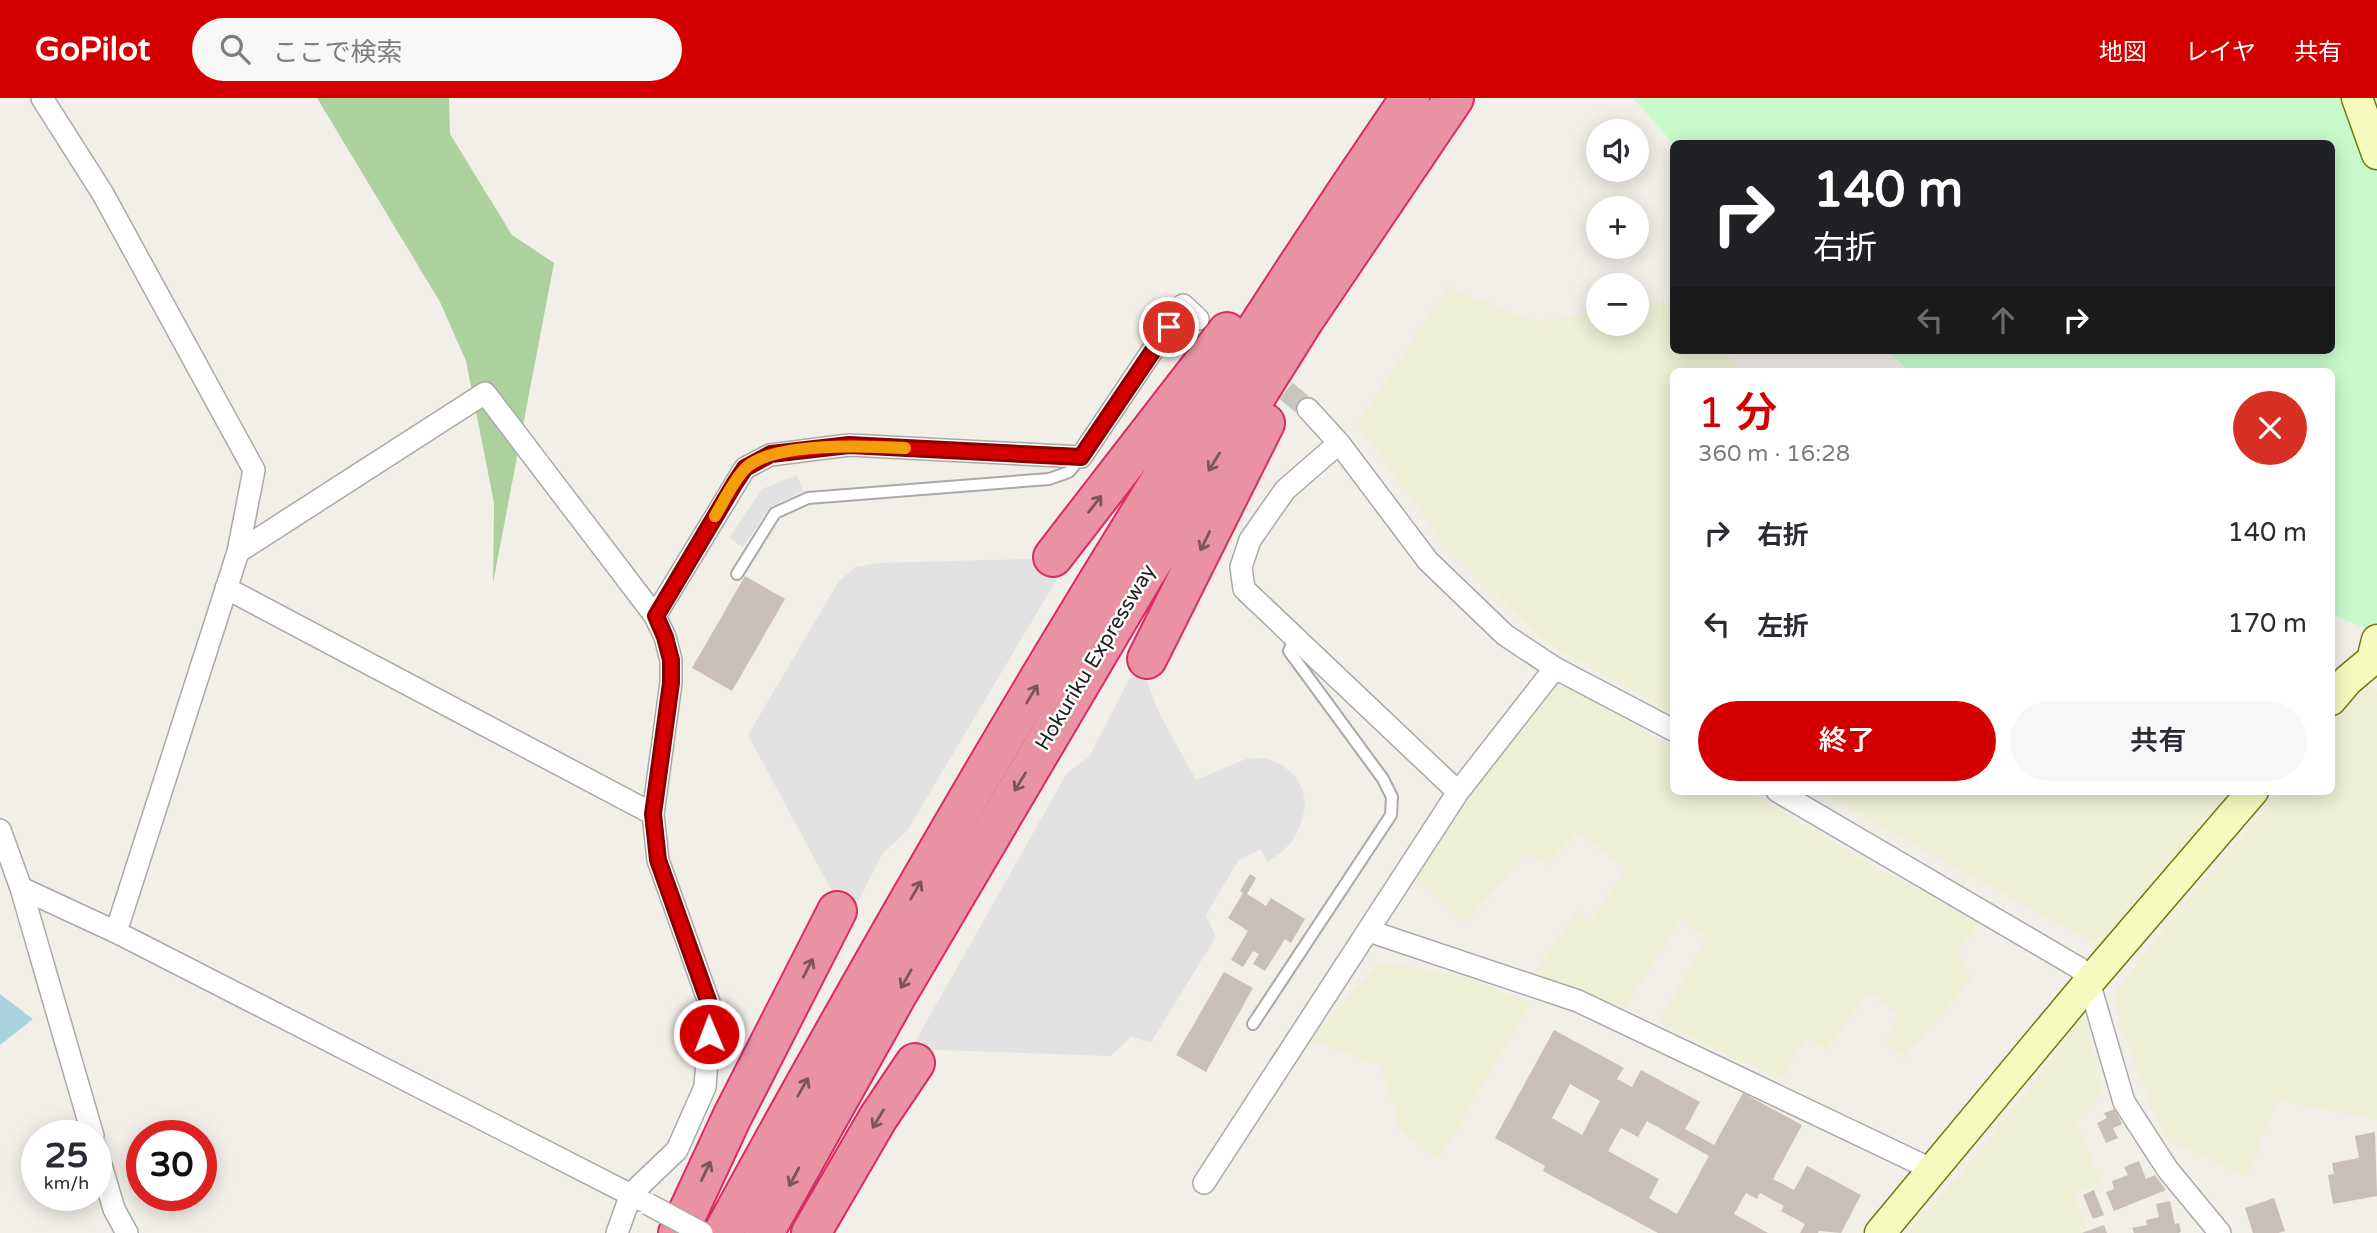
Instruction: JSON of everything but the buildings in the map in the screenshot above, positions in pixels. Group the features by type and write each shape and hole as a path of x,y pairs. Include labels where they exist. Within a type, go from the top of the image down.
{"highway":[{"path":"1053,557 1266,281 1395,98"},
{"name":"Hokuriku Expressway","path":"723,1233 941,846 1113,556 1276,298 1410,98"},
{"path":"1147,659 1255,440 1455,98"},
{"name":"Hokuriku Expressway","path":"764,1233 898,993 1143,577 1304,320 1455,98"},
{"path":"678,1233 732,1117 837,911"},
{"path":"811,1233 878,1118 915,1063"}],"street":[{"path":"41,98 103,194 254,470 238,552 116,932"},
{"path":"2357,98 2377,154"},
{"path":"656,616 745,468 771,454 849,445 1081,457 1183,305 1198,319"},
{"path":"238,552 485,393 656,616 671,660 671,683 653,814 658,860 711,1009 705,1087 677,1150 617,1233"},
{"path":"1308,409 1339,443 1428,561 1505,635 1555,668 1670,728"},
{"path":"1339,443 1285,491 1250,540 1241,567 1244,589 1458,792"},
{"path":"226,588 653,814"},
{"path":"2335,695 2375,656"},
{"path":"1204,1184 1458,792 1555,668"},
{"path":"1784,795 2079,968 2089,982 2124,1102 2168,1170 2220,1233"},
{"path":"1880,1233 2089,982 2250,795"},
{"path":"0,830 21,888 88,1120"},
{"path":"21,888 116,932 702,1233"},
{"path":"1369,931 1578,1002 1933,1170"},
{"path":"112,1202 127,1233"}],"lane":[{"path":"737,574 775,513 808,498 1049,480 1069,472 1081,457"},
{"path":"1252,1024 1391,815 1392,797 1383,779 1289,651 1294,638"}],"green space":[{"path":"317,98 449,98 450,134 512,235 554,263 493,583 494,503 466,361 440,302"},
{"path":"1633,98 2377,98 2377,633 2335,616 2335,368 1906,368 1891,354 2335,354 2335,140 1670,141"},
{"path":"1447,287 1535,322 1586,314 1586,336 1649,336 1649,304 1670,301 1670,354 1727,354 1737,368 1670,368 1670,711 1546,643 1444,544 1357,423"},
{"path":"1550,685 1570,687 1670,746 1670,795 1753,795 1898,880 1981,917 1959,952 1971,979 1904,1057 1885,1044 1897,1014 1869,993 1826,1049 1808,1036 1781,1079 1659,1023 1706,937 1681,919 1623,1011 1551,981 1530,978 1577,911 1590,921 1626,869 1578,832 1546,865 1526,854 1464,924 1415,875 1465,797"},
{"path":"2372,687 2377,690 2377,1120 2277,1100 2247,1176 2166,1140 2120,1025 2115,992 2198,886 2278,795 2335,795 2335,716 2342,706"},
{"path":"1823,795 2230,795 2099,946"},
{"path":"1380,962 1464,977 1531,1002 1439,1159 1400,1130 1381,1066 1309,1040"},
{"path":"2084,1015 2103,1092 2076,1121 2101,1183 2074,1194 2088,1233 1908,1233 1982,1149"}],"shaded area":[{"path":"797,475 803,491 770,507 743,547 729,538 762,489"},
{"path":"1029,559 1063,569 907,831 883,853 848,921 748,735 839,581 856,567 878,563"},
{"path":"1139,660 1159,713 1196,780 1246,759 1265,758 1282,765 1296,777 1303,791 1305,806 1301,824 1293,840 1267,862 1261,849 1238,861 1206,915 1216,937 1151,1042 1131,1037 1111,1056 911,1049 1067,773 1089,757"}],"water":[{"path":"0,994 33,1019 0,1045"}],"tunnel":[{"path":"1262,371 1308,409"}],"slow traffic":[{"path":"715,516 745,468 771,454 849,445 905,448"}],"route":[{"path":"709,1034 711,1009 658,860 653,814 671,683 671,660 656,616 735,483 745,468 771,454 849,445 1081,457 1169,327"}]}
